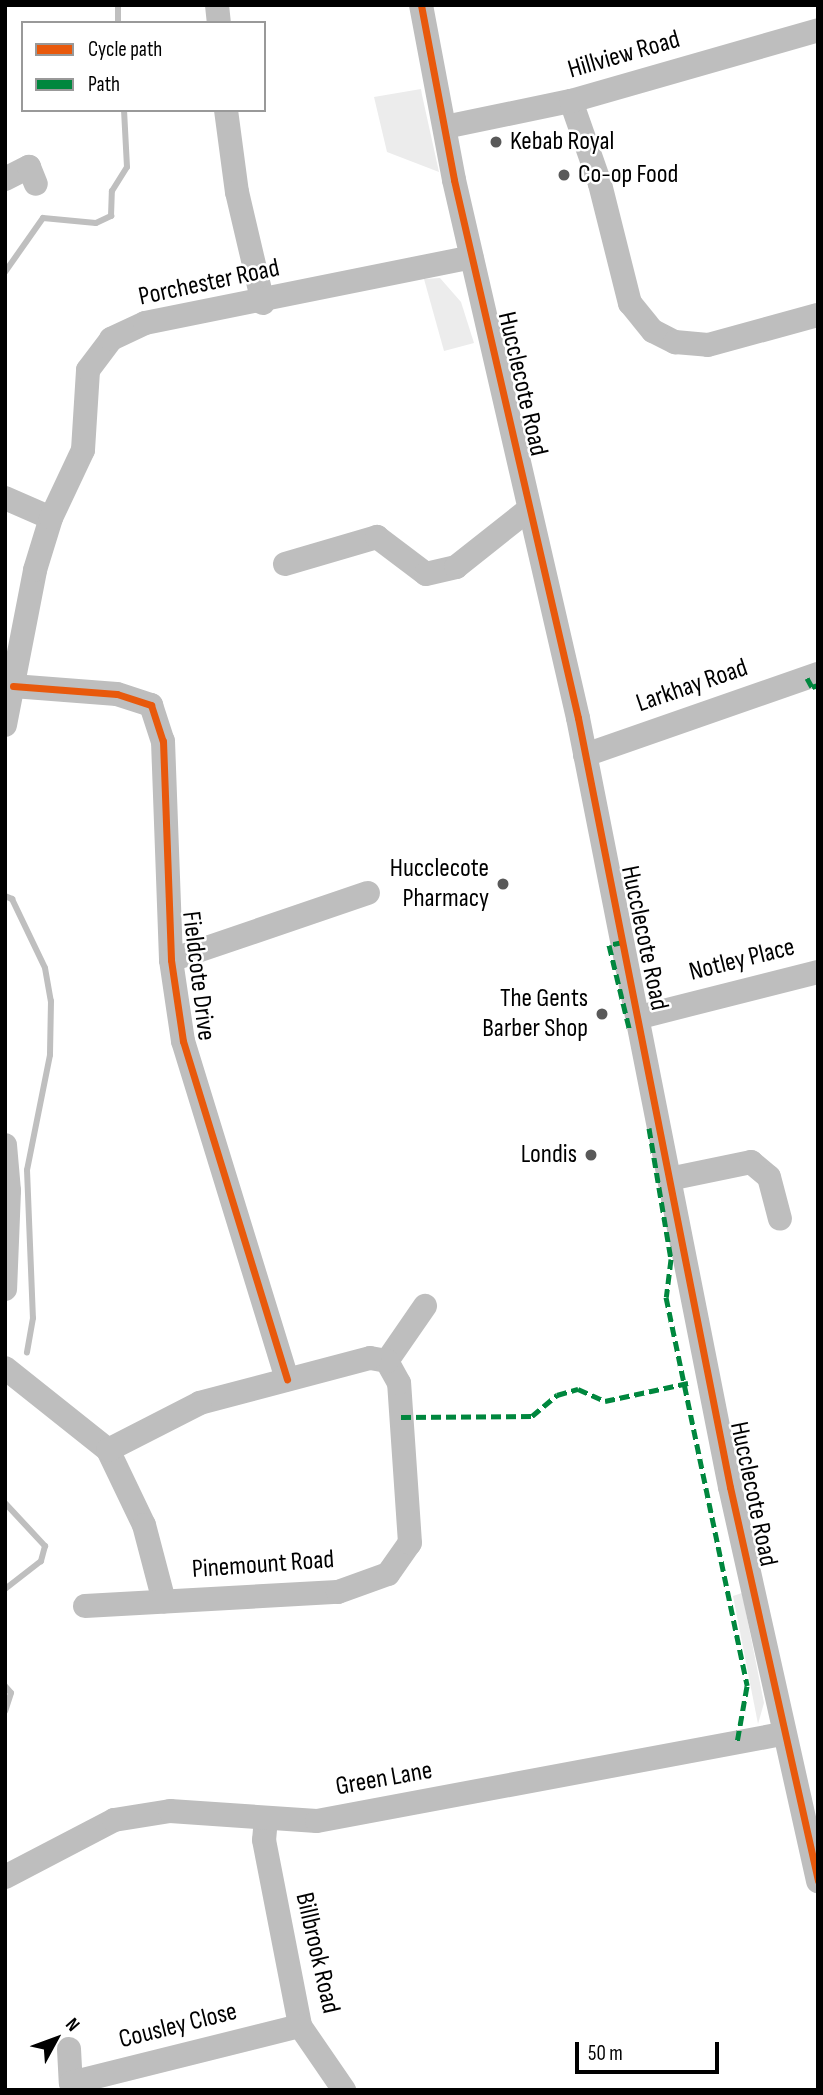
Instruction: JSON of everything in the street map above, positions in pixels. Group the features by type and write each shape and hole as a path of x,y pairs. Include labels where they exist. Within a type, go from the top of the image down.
{"street":[{"path":"218,5 228,21"},
{"name":"Hucclecote Road","path":"421,5 471,257 585,755 783,1734 818,1881"},
{"name":"Hillview Road","path":"444,127 571,101 818,30"},
{"path":"571,101 600,184 630,303 653,331 676,342 708,345 818,315"},
{"path":"226,112 237,192 263,303"},
{"path":"5,179 29,167 36,184"},
{"name":"Porchester Road","path":"5,725 36,570 51,519 83,450 88,370 111,339 145,323 263,303 471,257"},
{"path":"5,498 51,519"},
{"path":"285,564 377,537 426,574 456,567 528,510"},
{"name":"Larkhay Road","path":"585,755 818,674"},
{"name":"Fieldcote Drive","path":"13,686 117,694 151,705 163,741 171,960 183,1041 287,1379"},
{"path":"171,960 368,893"},
{"name":"Notley Place","path":"640,1017 818,972"},
{"path":"5,1145 5,1289"},
{"path":"670,1179 751,1162 769,1177 780,1219"},
{"path":"108,1450 200,1403 370,1358 387,1361 425,1306"},
{"name":"Pinemount Road","path":"85,1606 338,1592 388,1574 410,1542 399,1382 387,1361"},
{"path":"5,1368 108,1450 144,1525 164,1601"},
{"name":"Green Lane","path":"5,1877 114,1820 170,1811 317,1821 783,1734"},
{"name":"Billbrook Road","path":"267,1818 264,1840 268,1866 300,2026 344,2090"},
{"name":"Cousley Close","path":"69,2049 70,2086 300,2026"}],"shaded area":[{"path":"421,89 439,172 387,152 374,97"},
{"path":"440,278 461,302 474,343 444,351 424,279"},
{"path":"742,1593 764,1703 758,1724 733,1596"}],"waterway":[{"path":"118,5 118,21"},
{"path":"5,272 43,218 96,223 111,216 112,191 127,167 124,112"},
{"path":"5,896 12,899 45,968 51,1001 50,1055 27,1170 33,1318 27,1352"},
{"path":"5,1503 45,1546 41,1561 5,1589"},
{"path":"5,1686 11,1693 5,1711"}],"marked path":[{"path":"807,678 812,687 818,685"},
{"path":"623,942 609,945 630,1032"},
{"path":"649,1128 671,1259 666,1297 747,1686 737,1743"},
{"path":"401,1417 532,1416 557,1395 578,1389 605,1401 688,1383"}],"cycle path":[{"path":"421,5 454,180 578,718 730,1487 818,1881"},
{"path":"13,686 117,694 151,705 163,741 171,960 183,1041 287,1379"}],"place":[{"name":"Kebab Royal","path":"496,142"},
{"name":"Co-op Food","path":"564,175"},
{"name":"Hucclecote Pharmacy","path":"503,884"},
{"name":"The Gents Barber Shop","path":"602,1014"},
{"name":"Londis","path":"591,1155"}]}
